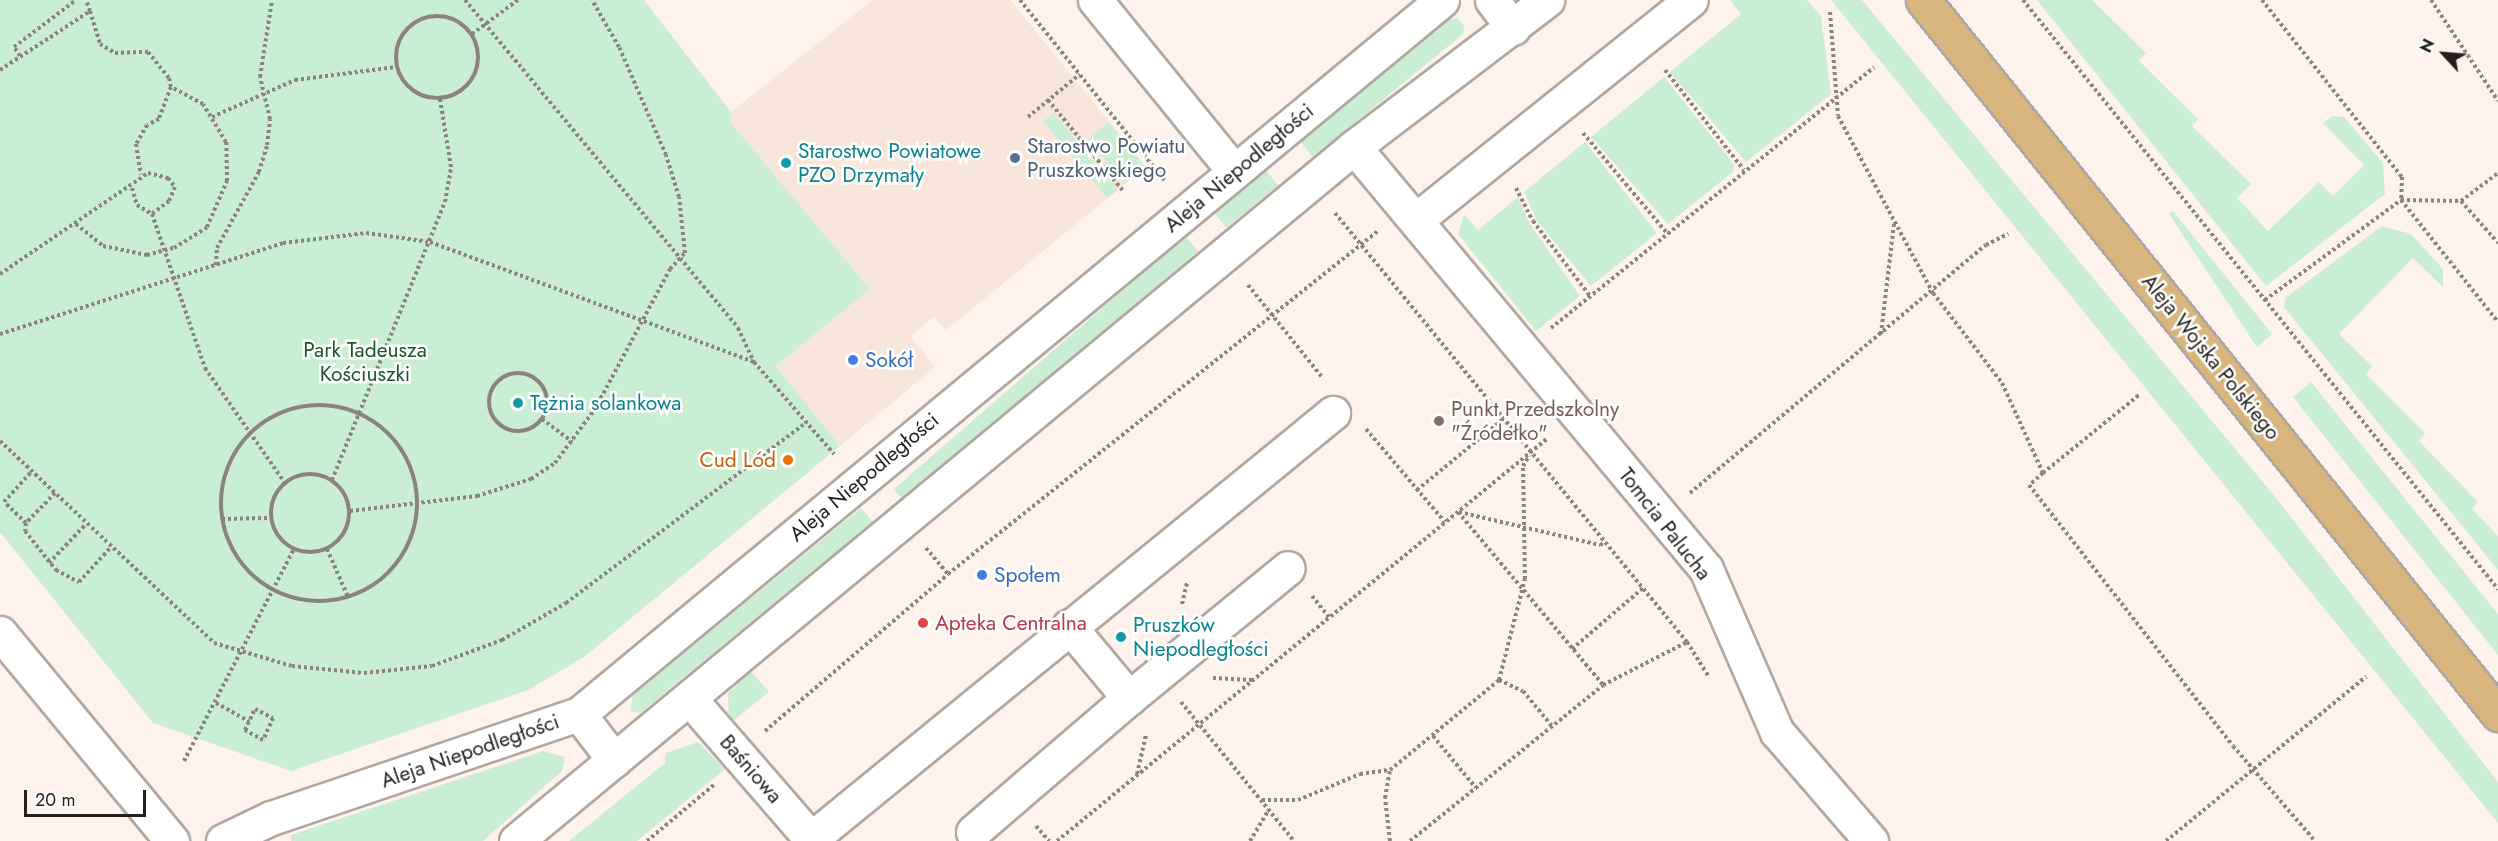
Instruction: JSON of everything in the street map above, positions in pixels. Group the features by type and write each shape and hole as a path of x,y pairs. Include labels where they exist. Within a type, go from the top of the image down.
{"main road":[{"name":"Aleja Wojska Polskiego","path":"1923,0 2498,714"}],"street":[{"path":"1095,0 1234,171"},
{"name":"Aleja Niepodległości","path":"223,841 271,818 579,714 1442,0"},
{"path":"1492,0 1513,28"},
{"path":"516,841 1354,147 1547,0"},
{"path":"1416,220 1691,0"},
{"name":"Tomcia Palucha","path":"1354,147 1525,349 1706,569 1777,732 1871,841"},
{"path":"812,840 1069,626 1333,413"},
{"path":"973,832 1129,698 1288,568"},
{"path":"1069,626 1129,698"},
{"path":"0,633 172,841"},
{"name":"Baśniowa","path":"688,698 744,759 812,840"},
{"path":"579,714 614,760"}],"path":[{"path":"20,56 14,47 76,0"},
{"path":"76,224 92,239 116,251 164,252 207,226 224,194 227,152 212,117 203,104 171,87 156,57 135,49 115,53 100,44 86,0"},
{"path":"216,264 217,248 266,152 270,118 260,77 272,0"},
{"path":"465,0 679,261 738,328 754,362 831,453 843,459"},
{"path":"472,34 518,0"},
{"path":"350,512 418,505 506,489 555,463 572,442 640,322 685,253 686,233 673,174 644,99 592,0"},
{"path":"1020,0 1163,178"},
{"path":"2023,0 2498,590"},
{"path":"2262,0 2402,177 2401,200 2498,322"},
{"path":"2431,0 2498,100"},
{"path":"0,70 90,11"},
{"path":"1830,12 1838,116 1932,293 2002,383 2043,473"},
{"path":"452,18 472,34 477,48 474,76 454,96 440,99 417,94 396,67 398,41 421,19 452,18"},
{"path":"1641,40 1744,170"},
{"path":"1525,349 1874,66"},
{"path":"212,117 263,91 295,80 396,67"},
{"path":"1028,117 1080,74"},
{"path":"0,274 132,188 141,175 136,144 147,125 159,119 171,87"},
{"path":"332,480 445,202 451,167 440,99"},
{"path":"1048,100 1124,192"},
{"path":"1559,104 1667,233"},
{"path":"1493,158 1521,195 1533,221 1590,296"},
{"path":"2265,300 2401,200 2461,201 2498,173"},
{"path":"141,175 164,175 174,183 169,201 152,214"},
{"path":"132,188 137,205 152,214 205,368 249,435 285,483"},
{"path":"2461,201 2498,243"},
{"path":"1328,205 1357,244 1687,642 1711,680"},
{"path":"1881,335 1894,220"},
{"path":"0,334 283,243 334,234 366,233 430,242 640,322 754,362"},
{"path":"1684,498 1932,293 1986,245 2008,234"},
{"path":"647,841 744,759 768,728 948,574 1357,244"},
{"path":"509,373 529,375 546,394 542,419 526,430 506,429 492,416 490,390 509,373"},
{"path":"2139,395 2029,485 2254,768 2315,841"},
{"path":"330,405 358,412 395,440 416,482 418,505 414,529 390,572 348,597 314,600 274,590 234,553 222,519 225,474 249,435 272,416 300,406 330,405"},
{"path":"542,419 572,442"},
{"path":"1418,490 1503,419"},
{"path":"1,442 111,547 115,554 209,640 242,655 292,666 364,673 432,666 502,640 566,603 807,422"},
{"path":"1057,841 1531,453"},
{"path":"1262,800 1298,801 1360,774 1390,770 1499,680 1522,587 1524,524 1522,466 1531,453"},
{"path":"26,523 2,500 32,471"},
{"path":"308,473 332,480 342,488 350,512 348,527 327,549 294,549 279,537 271,518 273,499 285,483 308,473"},
{"path":"55,494 26,523 25,531 49,563 79,582 111,547"},
{"path":"1458,512 1524,524 1600,546 1605,543"},
{"path":"1458,512 1603,685"},
{"path":"222,519 271,518"},
{"path":"49,563 87,524"},
{"path":"917,542 948,574"},
{"path":"184,761 242,655 294,549"},
{"path":"327,549 348,597"},
{"path":"1162,550 1188,579 1170,648 1172,663"},
{"path":"1572,649 1643,588"},
{"path":"1410,841 1603,685 1687,642"},
{"path":"2166,841 2366,677"},
{"path":"1499,680 1523,691 1552,726"},
{"path":"216,703 249,721"},
{"path":"255,709 273,718 263,740 245,730 249,721 255,709"},
{"path":"1198,724 1294,841"},
{"path":"1433,736 1476,788"},
{"path":"1390,770 1385,798 1390,841"},
{"path":"1250,841 1269,809"}],"shaded area":[{"path":"873,0 1010,0 1146,167 946,330 934,317 910,336 935,367 840,446 776,366 870,289 731,123 731,112"}],"green space":[{"name":"Park Tadeusza Kościuszki","path":"0,0 644,0 731,112 731,123 870,289 776,366 840,446 584,657 528,690 291,771 153,723 0,532"},
{"path":"1730,0 1807,0 1821,16 1831,94 1746,162 1670,72 1741,14"},
{"path":"1831,0 1862,0 2276,498 2498,782 2498,823"},
{"path":"2037,0 2092,0 2146,53 2139,61 2198,119 2192,126 2251,184 2237,198 2268,231 2319,182 2333,196 2364,165 2323,123 2332,116 2344,117 2383,163 2385,194 2266,286"},
{"path":"1457,18 1464,25 1463,34 1313,157 1300,141 1447,20"},
{"path":"1664,77 1734,164 1734,171 1668,224 1591,137"},
{"path":"1053,113 1117,190 1107,198 1043,121"},
{"path":"1109,122 1146,167 1125,184 1088,139"},
{"path":"1585,142 1657,233 1591,286 1537,221 1524,192"},
{"path":"1265,169 1278,185 1226,227 1213,211"},
{"path":"1518,197 1530,224 1580,296 1536,331 1458,234 1464,214 1478,230"},
{"path":"2173,211 2272,334 2257,347 2169,214"},
{"path":"2382,226 2411,234 2443,269 2443,287 2413,258 2339,334 2372,366 2366,374 2425,433 2419,441 2478,502 2472,509 2498,536 2498,570 2284,307 2285,298"},
{"path":"1185,236 1198,251 907,504 894,489"},
{"path":"2311,382 2498,614 2498,655 2293,397"},
{"path":"861,508 873,522 640,713 630,711 633,695"},
{"path":"751,671 769,692 729,724 728,694"},
{"path":"698,742 725,769 637,841 569,841 665,763 666,753"},
{"path":"543,751 565,757 562,771 483,841 291,841 291,835"}],"place":[{"name":"Starostwo Powiatu Pruszkowskiego","path":"1015,158"},
{"name":"Starostwo Powiatowe PZO Drzymały","path":"786,163"},
{"name":"Sokół","path":"853,360"},
{"name":"Tężnia solankowa","path":"518,403"},
{"name":"Punkt Przedszkolny \"Źródełko\"","path":"1439,421"},
{"name":"Cud Lód","path":"788,460"},
{"name":"Społem","path":"982,575"},
{"name":"Apteka Centralna","path":"923,623"},
{"name":"Pruszków Niepodległości","path":"1121,637"}]}
